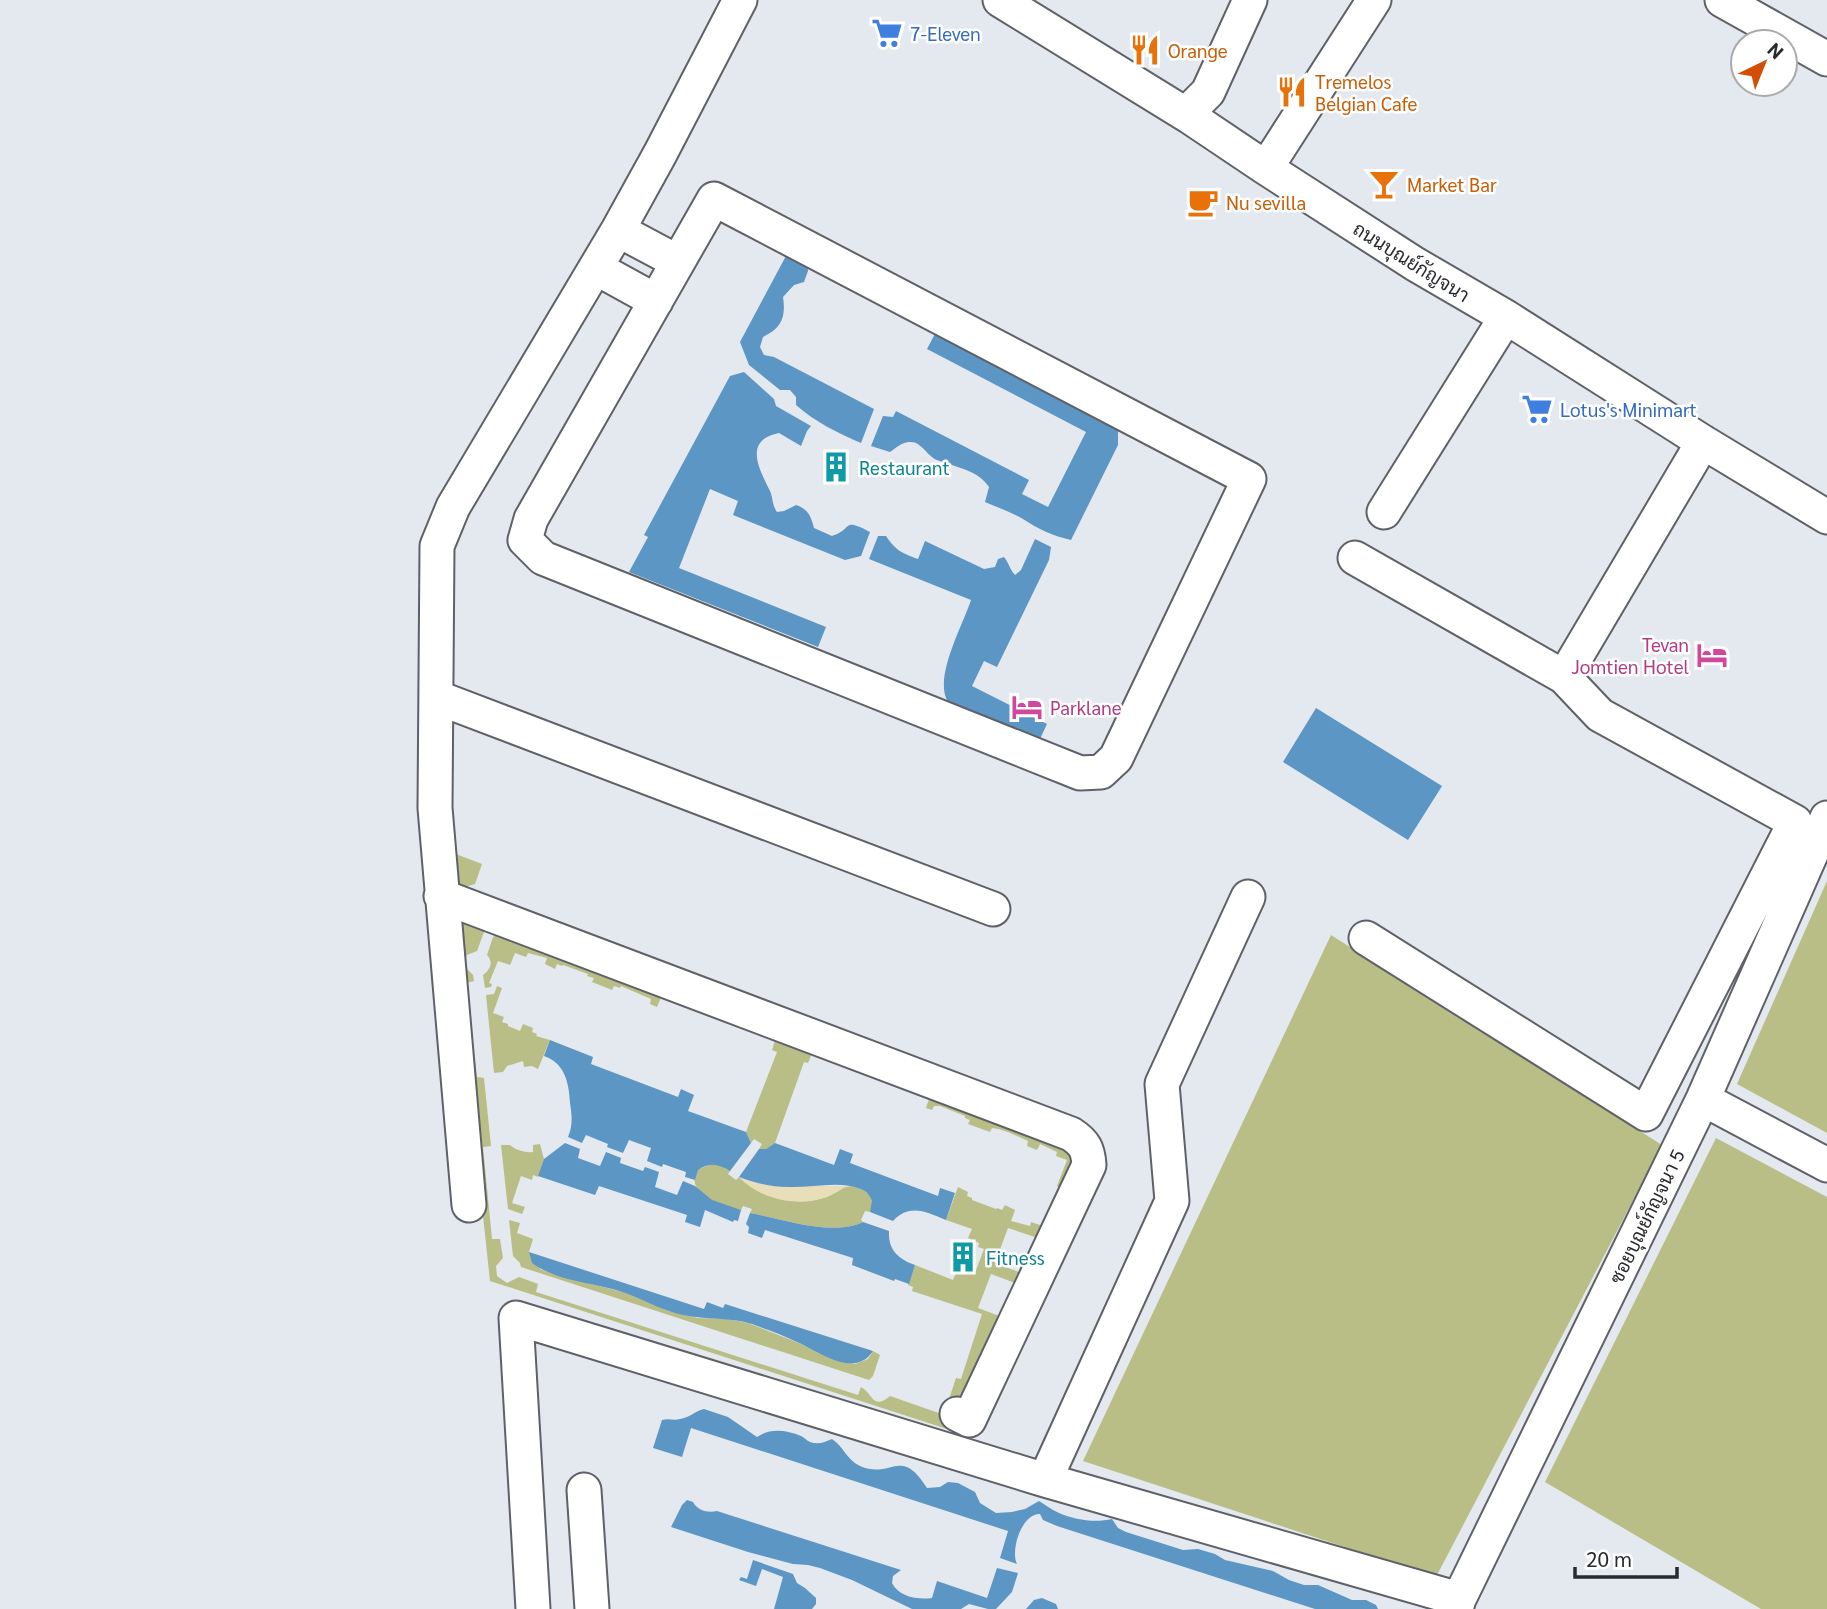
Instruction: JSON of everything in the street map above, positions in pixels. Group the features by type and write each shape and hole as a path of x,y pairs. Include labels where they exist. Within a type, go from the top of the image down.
{"street":[{"path":"469,1205 435,808 437,546 453,508 618,230 740,0"},
{"name":"ถนนบุณย์กัญจนา","path":"999,0 1186,114 1415,264 1506,317 1827,517"},
{"path":"1186,114 1208,92 1251,0"},
{"path":"1266,168 1374,0"},
{"path":"1722,0 1827,59"},
{"path":"714,199 1249,479 1116,758 1101,772 1080,773 544,558 525,540 531,519 678,261 714,199"},
{"path":"618,230 678,261"},
{"path":"596,268 656,300"},
{"path":"1384,512 1506,317"},
{"path":"1564,677 1703,442"},
{"path":"1355,558 1564,677 1600,715 1796,822 1646,1114 1366,938"},
{"path":"436,697 993,909"},
{"name":"ซอยบุณย์กัญจนา 5","path":"1457,1604 1703,1099 1827,818"},
{"path":"442,897 1072,1134 1082,1141 1088,1152 1089,1165 963,1417 957,1453"},
{"path":"1045,1480 1172,1201 1162,1084 1248,897"},
{"path":"1703,1099 1827,1165"},
{"path":"533,1609 516,1318 1457,1604"},
{"path":"584,1490 592,1609"}],"green space":[{"path":"445,850 482,864 475,884 465,887 455,883"},
{"path":"1827,881 1827,1133 1737,1084"},
{"path":"464,920 482,927 484,932 477,951 467,955 465,960 466,968 473,975 474,981 466,983 477,1077 484,1078 491,1146 483,1147 492,1239 500,1239 503,1258 496,1266 497,1276 507,1283 519,1277 538,1284 536,1292 858,1395 861,1387 876,1401 880,1402 890,1396 953,1418 955,1420 950,1430 490,1281 452,927"},
{"path":"498,934 662,995 657,1007 650,1004 651,999 621,986 614,986 612,990 592,982 594,978 587,976 588,974 557,964 555,969 545,964 547,958 528,953 526,957 515,953 510,965 498,961 489,983 492,984 491,987 485,988 483,975 491,963 487,955 493,937"},
{"path":"1331,935 1662,1145 1436,1577 1083,1461"},
{"path":"497,986 502,988 493,1013 504,1017 502,1022 508,1026 520,1031 523,1024 533,1028 532,1032 537,1034 536,1036 550,1040 538,1069 532,1066 524,1067 523,1061 507,1066 503,1072 494,1073 486,995 494,994"},
{"path":"776,1037 813,1051 808,1063 804,1062 775,1143 766,1149 759,1149 762,1144 754,1139 751,1143 746,1132 777,1052 772,1050"},
{"path":"930,1096 1069,1148 1074,1156 1061,1190 1057,1186 1067,1160 1056,1156 1057,1152 1040,1144 1037,1150 1027,1146 1028,1141 1001,1130 992,1128 990,1132 968,1124 970,1120 965,1116 940,1106 934,1106 932,1110 926,1108"},
{"path":"1716,1138 1827,1197 1827,1609 1761,1609 1545,1482"},
{"path":"540,1144 544,1159 538,1177 533,1175 532,1180 521,1176 512,1203 525,1207 522,1214 508,1209 501,1145 533,1152 533,1145"},
{"path":"711,1164 720,1165 730,1171 728,1174 736,1180 739,1177 768,1196 792,1201 815,1200 850,1186 862,1189 869,1195 872,1207 870,1212 865,1211 861,1220 863,1222 837,1228 807,1225 750,1213 752,1209 743,1206 741,1210 722,1205 699,1191 695,1182 697,1170"},
{"path":"958,1187 968,1192 967,1196 972,1200 996,1209 1002,1210 1005,1205 1015,1210 1011,1221 1030,1226 1031,1222 1043,1226 1052,1200 1059,1195 1038,1238 1008,1228 995,1263 1019,1272 1015,1283 991,1274 978,1308 1002,1317 959,1408 947,1405 956,1378 961,1379 982,1314 912,1291 913,1287 908,1285 915,1265 953,1280 957,1270 968,1274 975,1273 984,1249 978,1247 979,1243 968,1238 972,1229 946,1220"},
{"path":"509,1220 520,1223 517,1233 533,1239 529,1252 540,1269 630,1294 668,1311 698,1318 748,1323 820,1354 855,1364 868,1359 873,1351 880,1355 873,1376 869,1380 521,1267 513,1256"}],"sand":[{"path":"739,1177 771,1186 847,1186 827,1197 804,1202 792,1201 768,1196"}],"water":[{"path":"787,254 807,262 808,271 804,282 794,285 783,297 781,321 775,330 763,337 760,347 764,355 774,357 874,409 861,443 811,417 796,405 796,397 790,390 780,390 749,365 740,342"},
{"path":"938,328 1118,427 1118,445 1071,540 1046,532 985,502 989,487 984,481 972,473 933,458 914,442 904,443 890,452 871,446 883,416 893,417 896,411 1029,480 1022,494 1048,507 1086,432 927,349"},
{"path":"744,372 774,399 776,406 811,426 801,446 779,433 761,442 757,449 759,465 777,512 796,505 808,513 814,528 832,536 851,525 870,532 861,556 845,560 733,515 738,501 710,489 679,568 826,627 818,647 629,572 648,537 644,535 730,376"},
{"path":"878,536 886,536 900,551 918,559 925,541 984,569 995,567 998,559 1004,557 1015,575 1021,570 1035,539 1051,547 1049,560 997,667 984,661 972,686 1047,724 1040,739 948,702 944,692 944,679 951,651 971,600 869,559"},
{"path":"1316,708 1442,786 1408,840 1283,762"},
{"path":"550,1040 593,1057 591,1064 678,1097 681,1089 694,1095 688,1111 746,1132 751,1143 730,1171 718,1165 706,1166 698,1170 695,1180 685,1177 686,1172 647,1161 651,1148 629,1140 623,1153 586,1135 582,1143 568,1137 572,1120 568,1088 557,1063 544,1056"},
{"path":"565,1143 580,1149 578,1158 600,1166 606,1152 621,1158 620,1163 643,1171 645,1167 659,1172 655,1187 677,1195 683,1181 695,1186 712,1200 741,1210 738,1221 733,1222 705,1210 700,1227 685,1222 687,1215 599,1186 595,1195 538,1176 544,1159"},
{"path":"775,1143 834,1165 840,1149 853,1154 850,1163 938,1196 940,1188 955,1193 946,1220 925,1212 912,1211 899,1215 893,1221 870,1212 872,1201 867,1192 853,1186 782,1187 739,1177 759,1149 766,1149"},
{"path":"750,1213 822,1227 837,1228 863,1222 889,1231 890,1243 895,1253 915,1265 909,1284 852,1265 853,1258 765,1230 762,1238 748,1233 749,1227 746,1224"},
{"path":"529,1252 704,1309 707,1302 723,1308 725,1304 873,1351 857,1363 836,1361 752,1324 692,1317 616,1290 554,1275 532,1263"},
{"path":"704,1409 728,1417 757,1437 767,1432 784,1431 813,1443 832,1439 860,1466 871,1469 895,1466 910,1468 927,1488 940,1487 948,1482 958,1483 975,1492 980,1503 996,1513 1025,1509 1039,1501 1056,1512 1072,1517 1092,1521 1112,1519 1118,1528 1126,1532 1183,1550 1198,1549 1225,1560 1273,1571 1289,1580 1304,1585 1318,1585 1352,1600 1366,1600 1378,1609 1315,1609 1057,1526 1043,1520 1040,1514 1028,1519 1019,1533 1015,1550 1017,1564 1000,1558 1008,1531 691,1428 682,1457 653,1448 662,1420 676,1420"},
{"path":"687,1500 704,1511 717,1511 901,1570 893,1576 892,1583 899,1592 915,1598 932,1598 937,1581 987,1598 997,1568 1018,1573 1012,1592 996,1609 969,1604 961,1609 912,1609 820,1568 748,1552 671,1527"},
{"path":"753,1560 793,1574 797,1583 816,1598 816,1604 812,1609 774,1609 783,1577 762,1569 756,1586 739,1580 741,1577 747,1579"},
{"path":"1042,1598 1056,1604 1058,1609 1026,1609 1034,1600"}],"place":[{"name":"7-Eleven","path":"887,33"},
{"name":"Orange","path":"1145,50"},
{"name":"Tremelos Belgian Cafe","path":"1292,92"},
{"name":"Market Bar","path":"1384,184"},
{"name":"Nu sevilla","path":"1203,202"},
{"name":"Lotus's Minimart","path":"1537,409"},
{"name":"Restaurant","path":"836,467"},
{"name":"Tevan Jomtien Hotel","path":"1712,655"},
{"name":"Parklane","path":"1027,707"},
{"name":"Fitness","path":"963,1257"}]}
